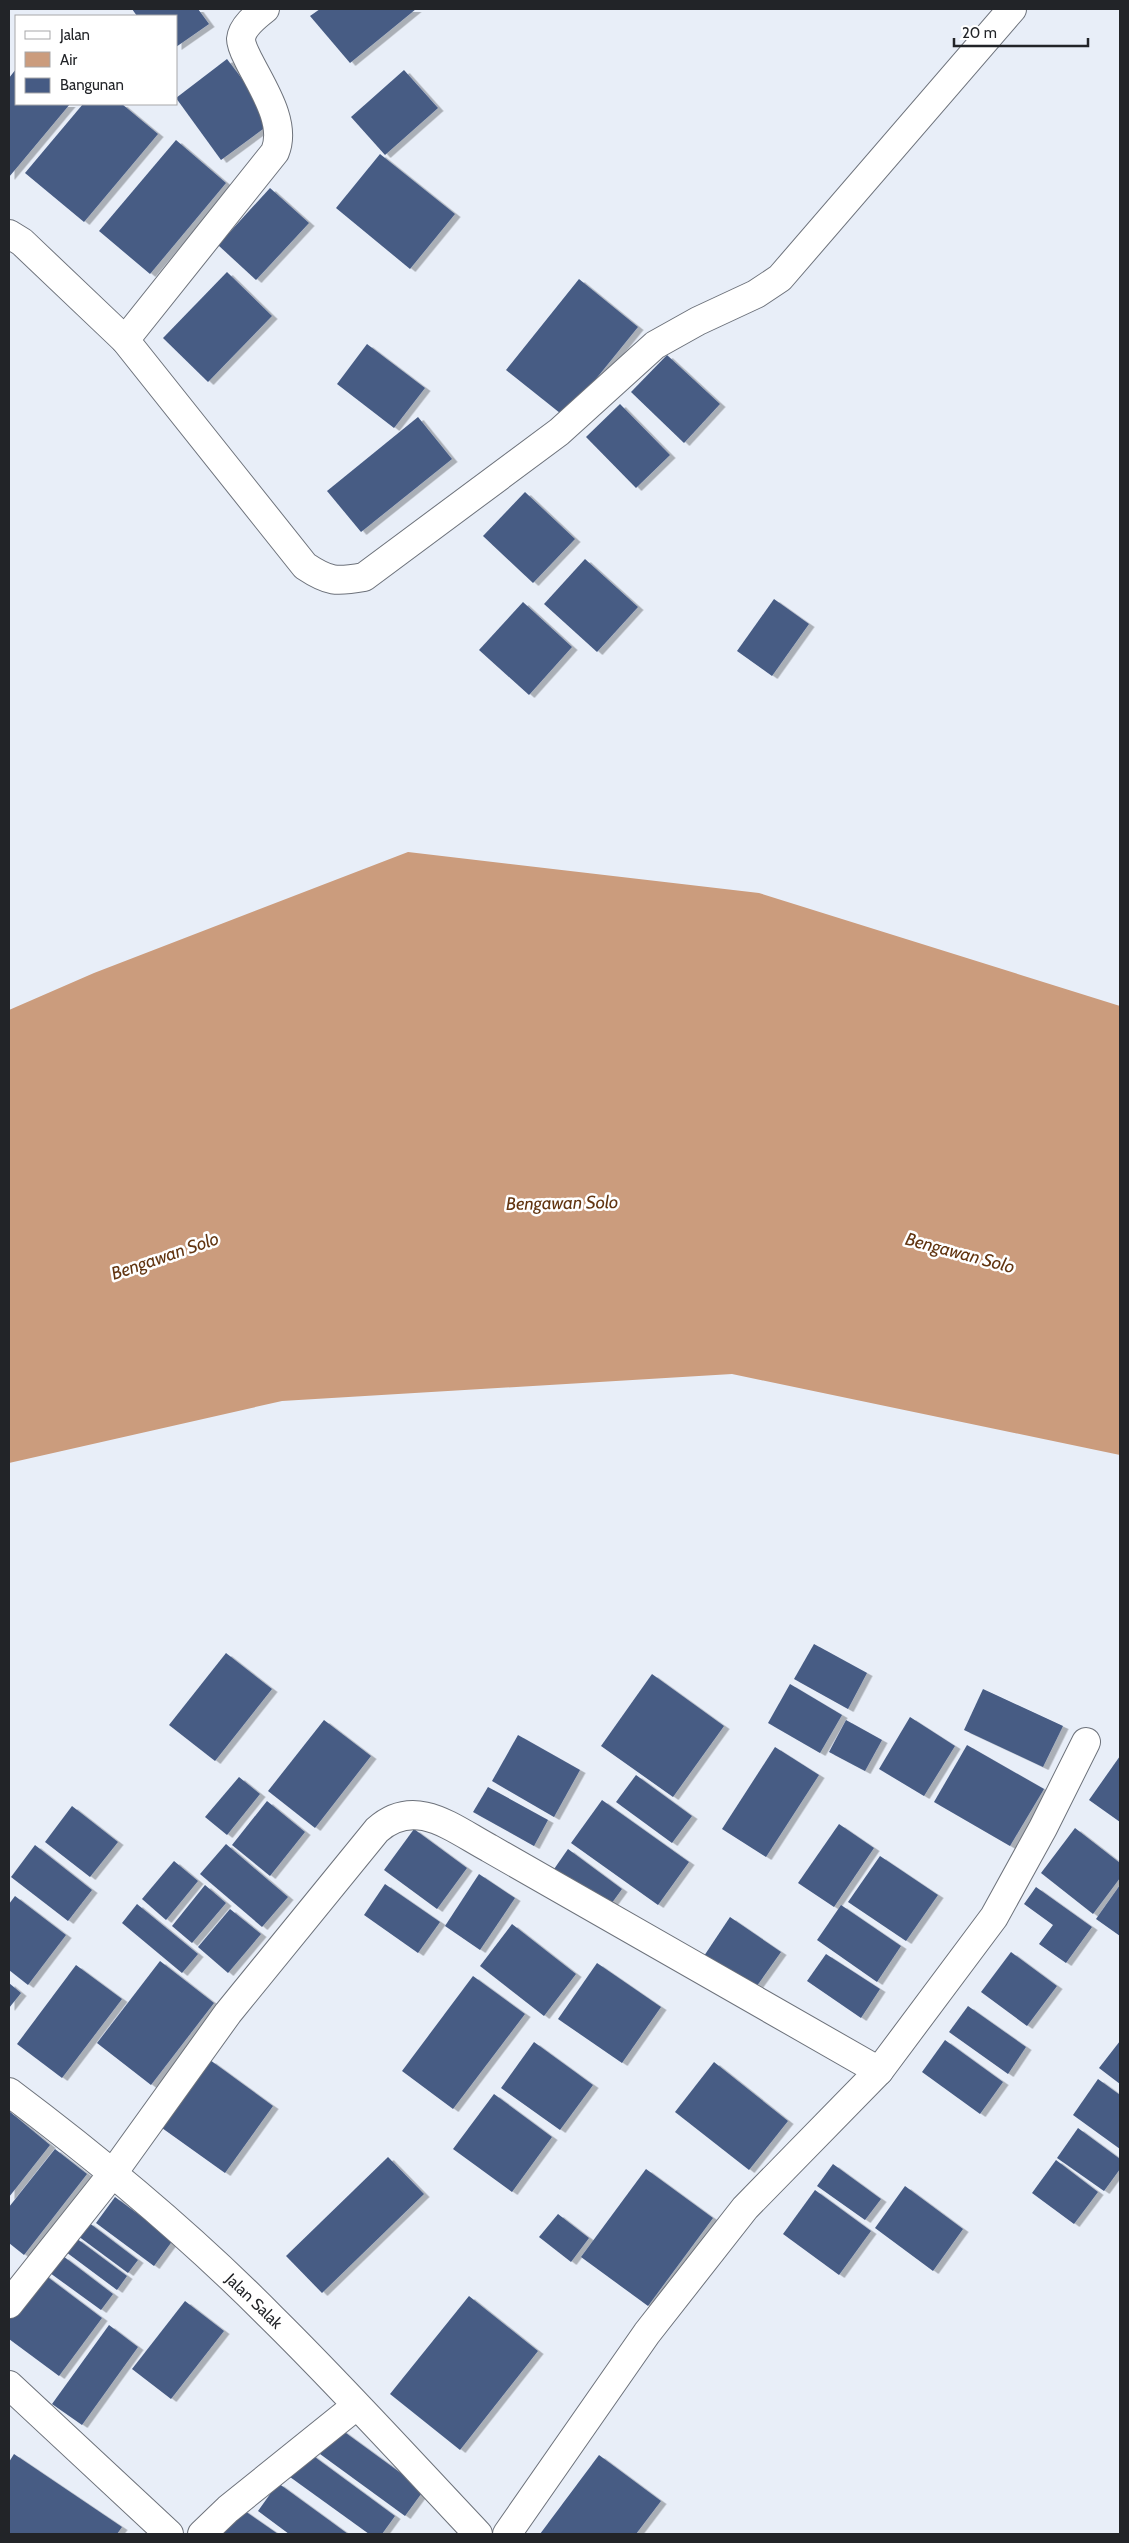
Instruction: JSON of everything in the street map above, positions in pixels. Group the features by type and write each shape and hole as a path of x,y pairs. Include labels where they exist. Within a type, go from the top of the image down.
{"street":[{"path":"125,340 275,152 279,144 273,110 245,53 241,39 246,27 265,9"},
{"path":"9,234 22,242 125,340 305,566 324,579 343,580 364,577 559,432 655,345 698,321 756,294 780,278 1012,9"},
{"path":"507,2534 647,2333 745,2208 879,2071 994,1917 1043,1828 1086,1742"},
{"path":"9,2304 113,2173 228,2013 377,1830 390,1819 407,1814 426,1815 489,1848 879,2071"},
{"name":"Jalan Salak","path":"9,2092 113,2173 252,2298 478,2534"},
{"path":"9,2385 169,2534"},
{"path":"202,2534 228,2509 356,2406"}],"water":[{"name":"Bengawan Solo","path":"408,852 759,893 1120,1006 1120,1455 732,1374 282,1401 9,1463 9,1010 94,973"}],"building":[{"path":"132,9 198,9 209,24 178,46 178,15 136,15"},
{"path":"320,9 416,9 350,63 310,16"},
{"path":"227,59 274,121 221,160 178,101 178,96"},
{"path":"15,70 15,105 69,105 9,177 9,78"},
{"path":"404,70 438,108 385,155 351,117"},
{"path":"82,105 123,105 158,134 84,222 25,173"},
{"path":"176,140 226,183 150,274 99,231"},
{"path":"380,154 455,214 410,269 336,208"},
{"path":"270,188 309,223 256,280 218,245"},
{"path":"227,272 272,316 208,382 163,338"},
{"path":"579,279 638,327 565,417 506,370"},
{"path":"367,344 425,388 394,428 337,384"},
{"path":"667,355 720,404 684,443 631,392"},
{"path":"620,404 670,455 636,488 586,437"},
{"path":"418,417 452,459 361,532 327,491"},
{"path":"525,492 575,539 533,583 483,536"},
{"path":"585,559 638,607 597,652 544,604"},
{"path":"774,599 809,624 772,676 737,651"},
{"path":"523,602 572,647 529,695 479,650"},
{"path":"814,1644 867,1673 848,1709 794,1679"},
{"path":"226,1653 272,1689 215,1761 169,1725"},
{"path":"652,1674 724,1726 673,1797 601,1746"},
{"path":"790,1684 842,1715 820,1753 768,1723"},
{"path":"983,1689 1063,1726 1043,1767 964,1730"},
{"path":"910,1717 955,1746 924,1796 879,1769"},
{"path":"324,1720 371,1756 315,1828 268,1791"},
{"path":"846,1720 882,1740 865,1771 829,1752"},
{"path":"518,1735 580,1770 554,1817 492,1781"},
{"path":"967,1745 1044,1789 1010,1846 934,1802"},
{"path":"775,1747 819,1775 766,1857 722,1829"},
{"path":"1120,1756 1120,1822 1089,1800"},
{"path":"636,1775 692,1816 672,1843 616,1802"},
{"path":"239,1777 260,1794 227,1835 205,1817"},
{"path":"488,1787 548,1820 534,1846 473,1812"},
{"path":"602,1800 689,1862 658,1905 571,1843"},
{"path":"267,1801 305,1832 270,1876 232,1845"},
{"path":"72,1806 118,1842 90,1877 45,1842"},
{"path":"839,1824 874,1848 834,1907 798,1883"},
{"path":"1075,1828 1120,1863 1120,1878 1093,1914 1041,1873"},
{"path":"414,1829 467,1868 437,1909 384,1870"},
{"path":"226,1844 288,1897 262,1927 200,1874"},
{"path":"35,1845 92,1890 68,1921 11,1877"},
{"path":"568,1849 622,1889 606,1911 552,1872"},
{"path":"880,1856 938,1895 906,1941 848,1902"},
{"path":"174,1861 198,1881 166,1920 142,1899"},
{"path":"479,1874 515,1898 480,1950 445,1926"},
{"path":"385,1884 440,1922 418,1953 364,1915"},
{"path":"205,1885 226,1903 192,1943 172,1926"},
{"path":"1120,1885 1120,1936 1096,1919"},
{"path":"1036,1887 1092,1927 1066,1963 1039,1944 1053,1925 1024,1904"},
{"path":"15,1896 66,1935 28,1985 9,1970 9,1904"},
{"path":"137,1904 198,1954 182,1973 122,1923"},
{"path":"841,1905 901,1946 877,1982 817,1940"},
{"path":"230,1909 261,1934 228,1973 198,1947"},
{"path":"730,1917 781,1952 754,1990 704,1956"},
{"path":"512,1924 576,1974 544,2016 480,1966"},
{"path":"1011,1952 1057,1986 1027,2026 981,1992"},
{"path":"826,1954 880,1989 861,2018 807,1981"},
{"path":"160,1961 214,2003 151,2085 97,2043"},
{"path":"597,1963 661,2007 622,2063 558,2019"},
{"path":"76,1965 122,1999 62,2078 17,2044"},
{"path":"473,1976 525,2014 453,2109 402,2071"},
{"path":"9,1983 21,1993 9,2008"},
{"path":"968,2006 1026,2047 1008,2074 949,2032"},
{"path":"945,2040 1003,2082 980,2114 922,2072"},
{"path":"1120,2041 1120,2084 1099,2068"},
{"path":"534,2042 593,2085 560,2130 501,2088"},
{"path":"210,2060 273,2106 225,2173 162,2128"},
{"path":"714,2062 788,2121 749,2170 675,2112"},
{"path":"1098,2079 1120,2095 1120,2149 1073,2115"},
{"path":"494,2094 552,2137 512,2192 453,2149"},
{"path":"9,2111 50,2145 9,2197"},
{"path":"1078,2128 1120,2159 1120,2169 1104,2191 1057,2158"},
{"path":"55,2149 87,2174 24,2255 9,2243 9,2207"},
{"path":"388,2157 424,2194 322,2293 286,2256"},
{"path":"1056,2160 1098,2192 1074,2224 1032,2193"},
{"path":"833,2164 881,2199 865,2220 817,2186"},
{"path":"646,2169 713,2218 648,2306 581,2257"},
{"path":"905,2186 963,2229 933,2271 875,2228"},
{"path":"815,2190 871,2231 839,2275 783,2234"},
{"path":"115,2197 173,2240 154,2266 96,2223"},
{"path":"558,2214 589,2238 571,2262 539,2237"},
{"path":"88,2222 138,2260 128,2273 78,2236"},
{"path":"76,2238 127,2276 117,2290 66,2252"},
{"path":"63,2256 113,2294 101,2310 50,2273"},
{"path":"41,2272 102,2318 59,2376 9,2339 9,2316"},
{"path":"469,2296 538,2351 460,2450 390,2394"},
{"path":"185,2301 224,2331 171,2399 132,2369"},
{"path":"109,2325 138,2347 82,2425 52,2404"},
{"path":"339,2428 424,2490 405,2516 320,2454"},
{"path":"308,2452 395,2516 382,2534 369,2534 290,2477"},
{"path":"14,2454 122,2527 117,2534 9,2534 9,2462"},
{"path":"599,2455 661,2501 636,2534 540,2534"},
{"path":"278,2483 348,2534 289,2534 258,2511"},
{"path":"242,2509 278,2534 223,2534"}]}
